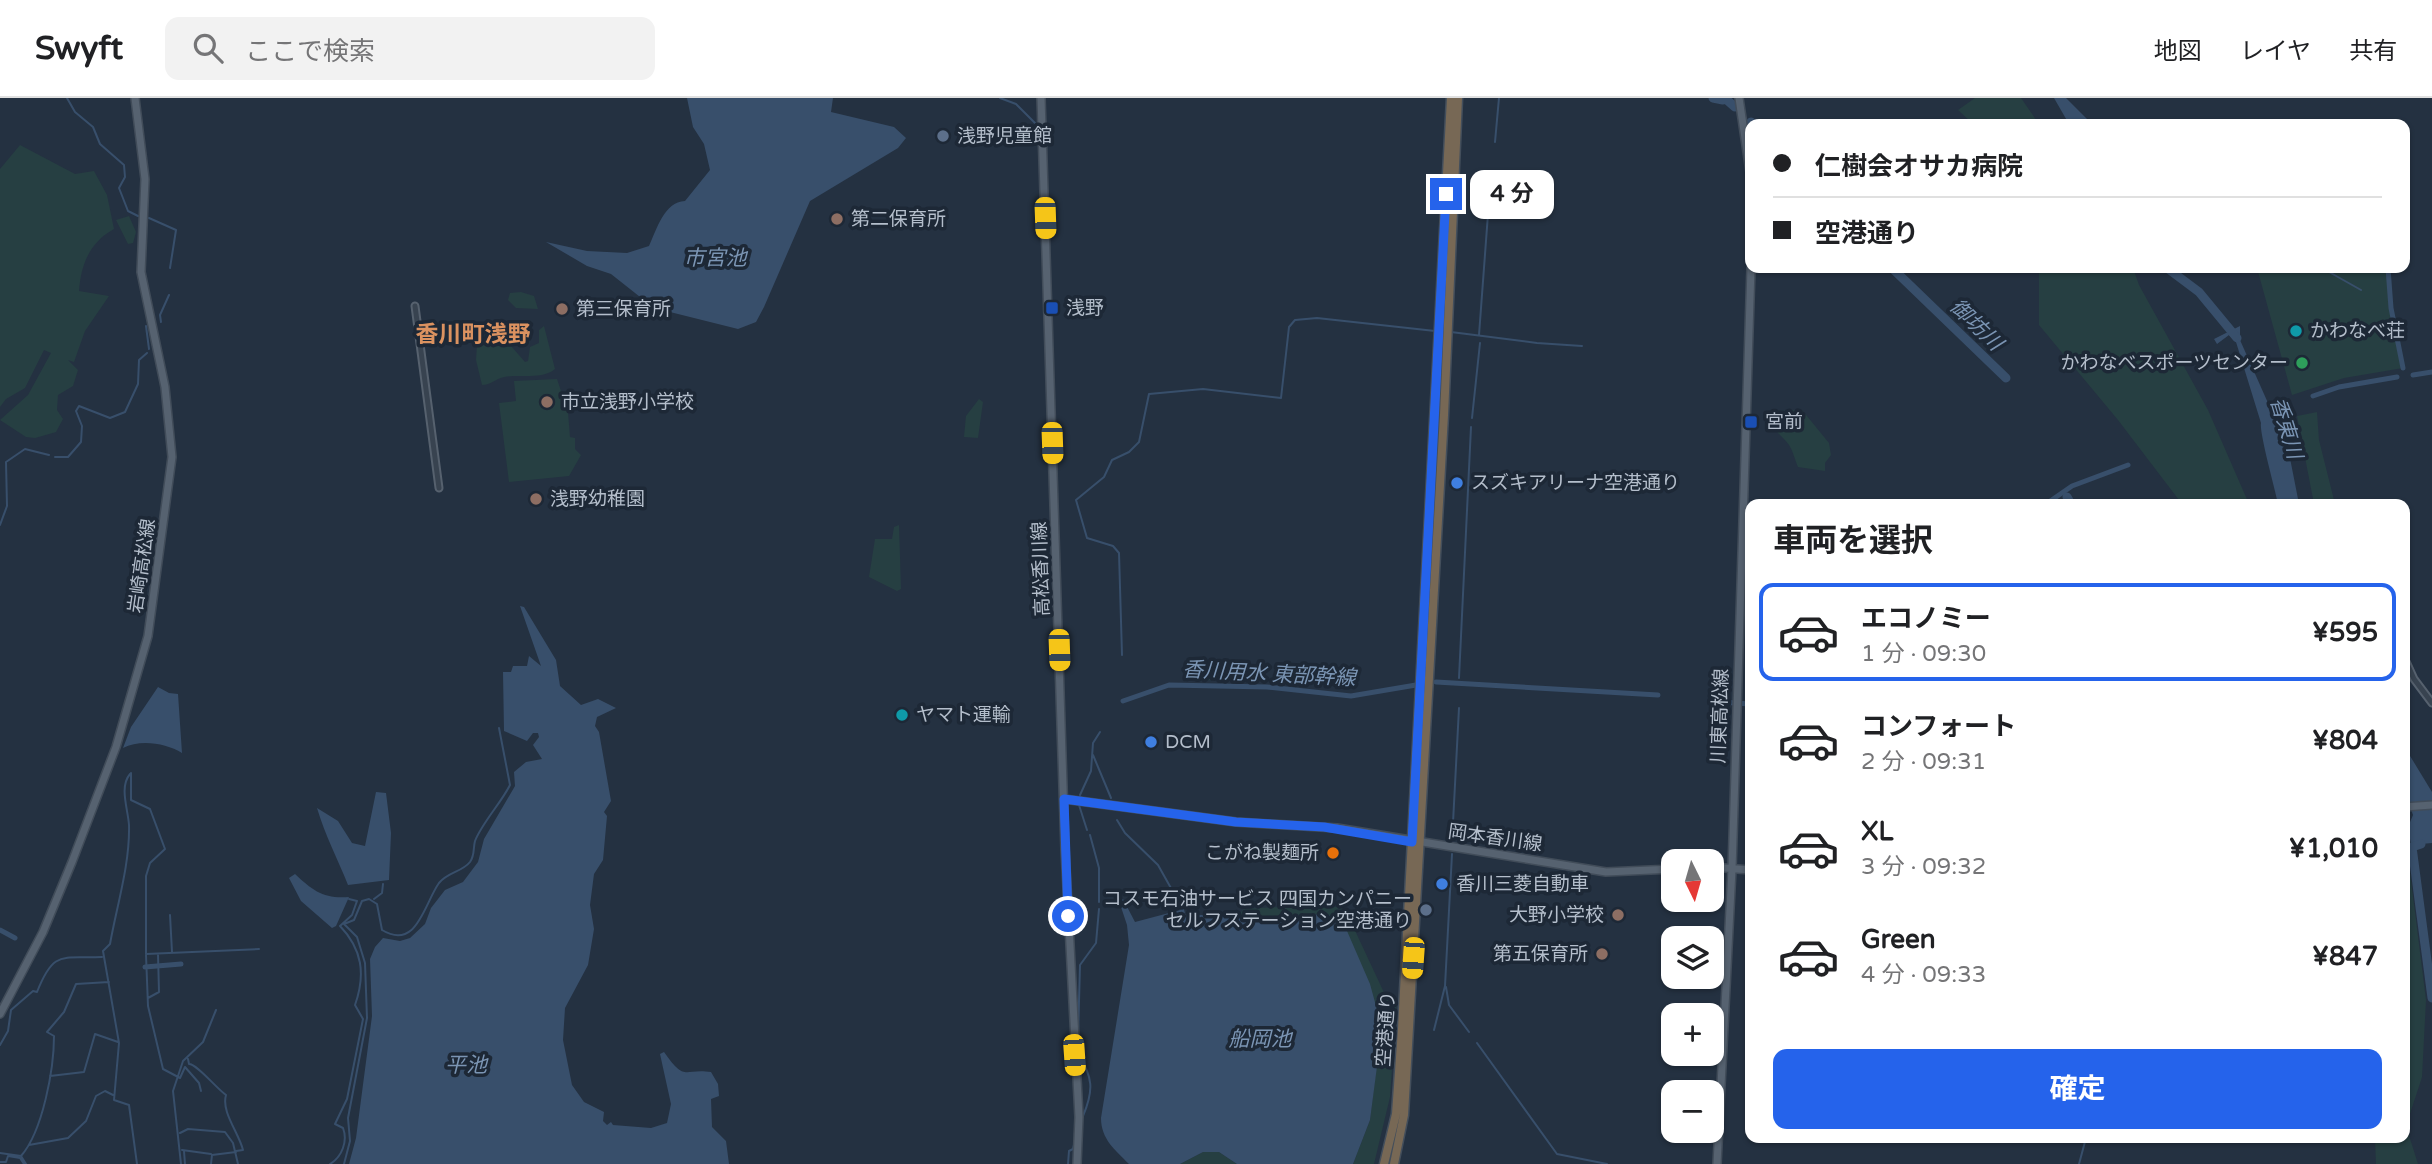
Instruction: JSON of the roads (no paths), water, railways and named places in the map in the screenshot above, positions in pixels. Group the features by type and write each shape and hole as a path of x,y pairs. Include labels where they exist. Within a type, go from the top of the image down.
{"highway":[{"name":"空港通り","path":"1394,1164 1404,1115 1451,98"},
{"name":"空港通り","path":"1384,1164 1396,1114 1416,843 1458,98"}],"main road":[{"name":"岩崎高松線","path":"0,1014 43,932 72,862 116,747 148,635 172,457 165,387 141,272 145,179 135,98"},
{"name":"高松香川線","path":"1041,98 1064,799 1079,1116 1077,1164"},
{"path":"1738,98 1745,141"},
{"name":"川東高松線","path":"1717,1164 1732,869 1751,273"},
{"name":"岡本香川線","path":"1064,799 1236,822 1324,827 1606,872 1661,870"},
{"path":"2410,807 2432,805"},
{"path":"1724,868 1745,870"}],"street":[{"path":"415,306 439,488"},
{"path":"2410,670 2432,703"}],"water":[{"name":"市宮池","path":"687,98 833,98 831,112 894,127 906,138 898,148 810,201 756,322 738,329 654,308 611,274 587,266 546,242 587,251 627,253 649,246 666,211 685,201 710,170 704,144 693,127"},
{"path":"2054,98 2066,98 2087,119 2066,119"},
{"path":"2240,326 2240,340 2288,448 2298,499 2277,499 2261,423 2236,342 2229,335 2217,344 2214,339"},
{"name":"平池","path":"520,606 524,607 556,660 560,686 581,705 598,699 616,708 597,717 595,726 599,732 611,801 604,812 607,816 603,860 594,874 590,905 594,929 588,965 565,1008 563,1040 572,1085 584,1102 604,1112 603,1121 607,1125 611,1122 613,1125 651,1128 667,1123 671,1104 660,1054 664,1052 681,1071 711,1072 718,1084 719,1096 711,1099 712,1127 726,1141 729,1164 349,1164 356,1138 372,1016 370,959 375,947 383,938 400,941 410,938 425,924 431,908 445,890 463,882 478,862 484,839 515,786 514,772 526,762 542,759 533,745 539,737 538,733 533,733 527,741 504,731 503,672 511,672 513,666 527,666 529,656 541,666"},
{"path":"158,687 178,694 182,753 153,743 123,748 131,727"},
{"path":"2410,756 2432,792 2432,843 2411,845 2410,822 2413,815 2410,806"},
{"path":"376,792 386,793 391,833 389,880 348,885 317,808 338,821 352,843 365,846"},
{"path":"295,874 319,893 333,897 349,897 336,926 332,928 301,901 289,878"},
{"name":"船岡池","path":"1123,899 1135,922 1184,909 1185,914 1250,918 1327,914 1344,924 1370,984 1382,1028 1370,1120 1353,1164 1237,1164 1219,1152 1203,1152 1180,1164 1129,1164 1114,1149 1103,1132 1101,1118 1129,945 1127,925 1119,901"}],"waterway":[{"path":"67,98 75,112 93,127 100,144 124,165 125,177 119,188 128,211 138,216"},
{"path":"1000,98 1016,104 1039,127"},
{"path":"1495,142 1499,98"},
{"name":"御坊川","path":"1713,98 1723,100"},
{"name":"御坊川","path":"1727,100 1735,107"},
{"path":"1479,335 1488,214"},
{"path":"149,218 176,230 170,268"},
{"name":"御坊川","path":"1897,273 2006,378"},
{"name":"香東川","path":"2174,273 2199,292 2237,338"},
{"path":"2331,273 2361,290"},
{"path":"2388,273 2391,308 2403,368"},
{"path":"161,322 160,315 169,295"},
{"path":"1122,655 1119,553 1113,546 1087,538 1076,500 1104,477 1112,460 1129,452 1139,442 1149,394 1203,389 1281,398 1289,327 1295,320 1317,318 1435,331"},
{"path":"146,326 149,349"},
{"path":"1451,332 1582,346"},
{"path":"1472,418 1480,343"},
{"path":"55,457 68,457 81,442 82,426 76,411 79,406 110,418 125,412 138,384 139,360 147,353"},
{"name":"香川用水 東部幹線","path":"2413,375 2432,372"},
{"name":"香川用水 東部幹線","path":"2313,396 2339,387 2397,377"},
{"path":"1459,678 1471,427"},
{"path":"0,525 7,506 6,462 25,449 49,455"},
{"name":"香川用水 東部幹線","path":"2053,499 2072,486 2128,465"},
{"name":"香川用水 東部幹線","path":"1436,682 1658,695"},
{"name":"香川用水 東部幹線","path":"1123,701 1169,685 1267,687 1351,696 1416,685"},
{"name":"香川用水 東部幹線","path":"1721,702 1745,704"},
{"path":"1452,842 1459,708"},
{"path":"344,1164 350,1141 348,1118 367,1018 365,963 357,937 344,924 354,920 362,901 369,899 377,904 382,930 394,935 404,934 418,922 439,883 470,862 478,834 510,785 499,728"},
{"path":"1080,795 1091,771 1093,743 1100,732"},
{"path":"1093,755 1111,798"},
{"path":"131,773 131,800 150,809 165,849 150,863 146,876 146,954 259,949"},
{"name":"香川用水 東部幹線","path":"130,774 125,785 129,825 125,870 110,944 103,951 119,1043 114,1100 129,1105 137,1164"},
{"path":"1079,805 1087,830"},
{"path":"1117,820 1125,833 1158,865 1181,906"},
{"path":"1090,835 1099,868 1099,902"},
{"name":"香東川","path":"2421,844 2412,847 2432,998"},
{"path":"1434,1030 1445,986 1452,854"},
{"path":"374,899 382,893 383,884"},
{"path":"330,1164 341,1153 344,1143 343,1128 335,1124 347,1099 363,1019 355,1005 360,983 360,963 353,944 340,926 352,915 357,901 349,899"},
{"path":"1078,1038 1080,965 1096,943 1099,909"},
{"path":"170,915 172,952"},
{"name":"香川用水 東部幹線","path":"0,930 15,938"},
{"path":"148,998 159,992 158,954"},
{"path":"146,955 148,1006 163,1069 180,1078 185,1067 199,1083 201,1091"},
{"path":"0,1045 8,1031 11,1010 33,991 37,992 54,963 68,958 102,957"},
{"name":"香川用水 東部幹線","path":"145,967 181,964"},
{"path":"21,1156 29,1145 46,1099 54,1036 47,1032 64,1012 76,984 109,982"},
{"path":"1446,987 1449,1005 1469,1032"},
{"path":"181,1164 173,1091 183,1061 203,1042 216,1010"},
{"path":"50,1076 84,1072 95,1034 118,1042"},
{"path":"1477,1043 1557,1154 1607,1164"},
{"path":"1078,1054 1087,1070 1090,1084 1089,1099 1083,1116"},
{"path":"188,1059 189,1064 226,1095 228,1115 243,1150 236,1151"},
{"path":"29,1145 68,1138 86,1121 96,1096 105,1091 113,1095"},
{"path":"180,1133 188,1129 225,1132 233,1143 238,1164"},
{"path":"1068,1164 1069,1151 1073,1149 1075,1140"},
{"path":"2079,1164 2085,1143"},
{"path":"182,1150 211,1154"},
{"path":"184,1151 185,1164"},
{"path":"211,1164 212,1155 236,1152"},
{"path":"0,1153 21,1156 26,1164"},
{"path":"0,1162 6,1162 8,1156 20,1158 24,1164"}],"place":[{"name":"浅野児童館","path":"943,136"},
{"name":"第二保育所","path":"837,219"},
{"name":"浅野","path":"1052,308"},
{"name":"第三保育所","path":"562,309"},
{"name":"かわなべ荘","path":"2296,331"},
{"name":"かわなべスポーツセンター","path":"2302,363"},
{"name":"市立浅野小学校","path":"547,402"},
{"name":"宮前","path":"1751,422"},
{"name":"スズキアリーナ空港通り","path":"1457,483"},
{"name":"浅野幼稚園","path":"536,499"},
{"name":"ヤマト運輸","path":"902,715"},
{"name":"DCM","path":"1151,742"},
{"name":"こがね製麺所","path":"1333,853"},
{"name":"香川三菱自動車","path":"1442,884"},
{"name":"コスモ石油サービス 四国カンパニー セルフステーション空港通り","path":"1426,910"},
{"name":"大野小学校","path":"1618,915"},
{"name":"第五保育所","path":"1602,954"}],"district":[{"name":"香川町浅野","path":"473,335"}]}
